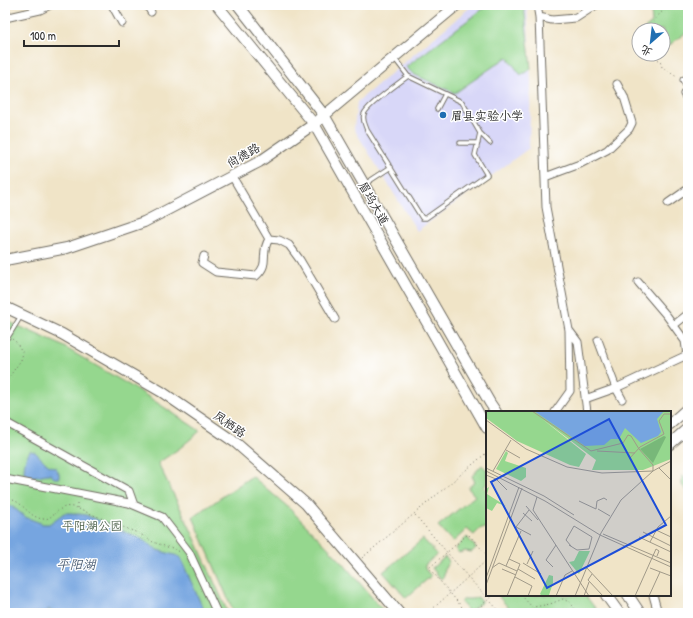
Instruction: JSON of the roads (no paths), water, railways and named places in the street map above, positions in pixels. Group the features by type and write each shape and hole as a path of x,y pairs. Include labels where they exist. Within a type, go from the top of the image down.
{"street":[{"path":"5,18 40,10 50,5"},
{"path":"112,5 122,22"},
{"name":"眉坞大道","path":"217,5 314,124 486,426"},
{"name":"眉坞大道","path":"238,5 324,115 495,411"},
{"name":"尚德路","path":"5,260 67,248 144,222 259,162 314,124 457,5"},
{"path":"537,5 539,17 546,206 569,330 570,391 556,411"},
{"path":"539,17 552,20 576,18 596,5"},
{"path":"684,80 688,87 684,94 688,100"},
{"path":"545,177 580,164 607,150 629,129 632,123 624,97 617,84"},
{"path":"232,176 269,239"},
{"path":"668,203 688,189"},
{"path":"204,256 202,263 216,272 256,276 262,271 265,261 264,246 269,239"},
{"path":"269,239 279,240 289,245 300,260 334,319"},
{"path":"585,399 616,388 687,356 685,341 674,325 638,282"},
{"name":"凤栖路","path":"5,307 62,334 162,392 236,443 306,504 400,613"},
{"path":"674,325 688,314"},
{"path":"569,330 578,342 587,411"},
{"path":"598,340 616,388 622,399"},
{"path":"671,423 688,408"},
{"path":"5,422 129,491 134,505"},
{"path":"671,443 688,428"},
{"path":"5,479 134,505 162,517 189,552 217,613"},
{"path":"607,596 619,613"},
{"path":"629,596 640,613"},
{"path":"653,596 658,613"}],"lane":[{"path":"394,57 408,76 462,102 480,133 490,143"},
{"path":"408,76 364,113 364,121 367,130 422,218 426,218 488,175 475,155 480,133"},
{"path":"437,109 445,94"},
{"path":"460,143 478,142"},
{"path":"364,185 390,167"},
{"path":"8,336 21,315"}],"water":[{"path":"30,451 35,452 48,465 56,468 59,478 54,478 50,474 30,476 24,473 25,462"},
{"name":"平阳湖","path":"5,505 13,507 25,517 43,524 49,524 64,513 86,515 142,539 157,550 178,556 181,559 205,613 55,613 48,609 48,613 5,613"}],"place":[{"name":"眉县实验小学","path":"443,115"}],"park label":[{"name":"平阳湖公园","path":"92,525"}]}
